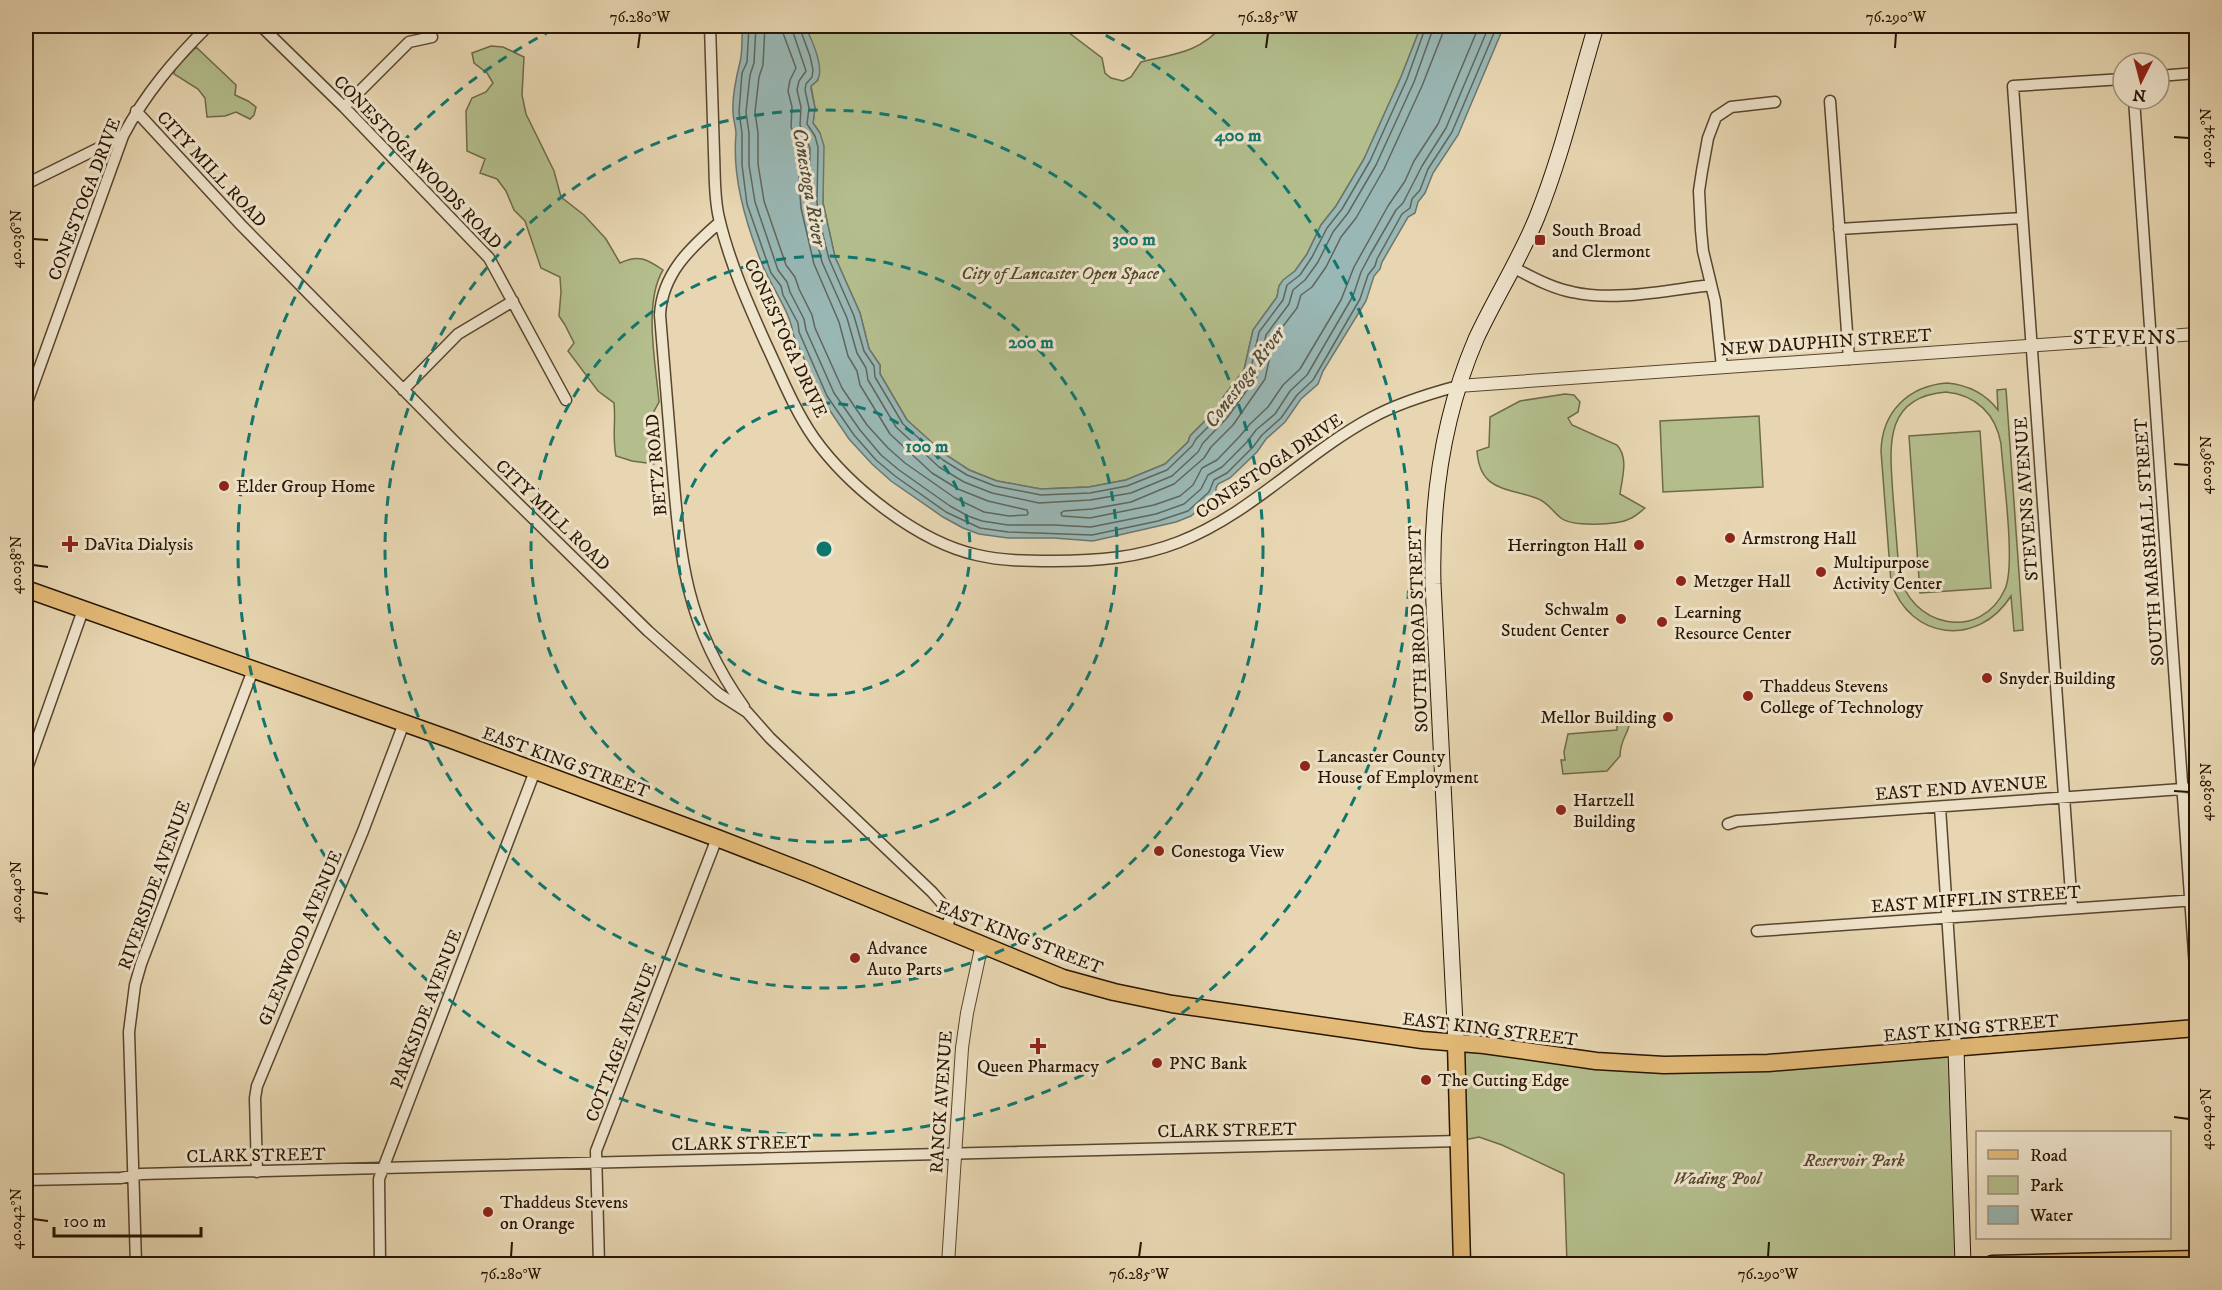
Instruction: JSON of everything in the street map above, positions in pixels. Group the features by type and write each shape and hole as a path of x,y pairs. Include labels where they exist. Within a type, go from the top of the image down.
{"main road":[{"name":"SOUTH BROAD STREET","path":"1456,1044 1433,558 1440,470 1458,386 1486,318 1535,221 1547,189 1596,26"},
{"name":"EAST KING STREET","path":"26,589 404,723 717,838 1077,982 1161,1002 1211,1011 1596,1061 1695,1066 1759,1064 2196,1028"},
{"path":"1456,1044 1462,1264"},
{"path":"1956,1049 1963,1264"},
{"path":"1992,1264 2196,1259"}],"street":[{"name":"CONESTOGA DRIVE","path":"26,405 123,136 136,111 169,67 208,26"},
{"name":"CONESTOGA WOODS ROAD","path":"261,26 344,107 489,258 566,400"},
{"name":"CONESTOGA DRIVE","path":"710,26 716,200 720,222 734,268 778,370 813,436 848,478 906,523 941,542 977,555 1023,561 1082,561 1116,558 1160,549 1199,533 1236,512 1323,448 1370,418 1409,401 1458,386"},
{"path":"344,107 409,42 432,37"},
{"path":"2171,75 2196,73"},
{"name":"STEVENS AVENUE","path":"2072,908 2013,86 2111,80"},
{"path":"1830,101 1849,359"},
{"path":"1722,367 1719,325 1703,251 1699,211 1701,171 1716,117 1731,107 1775,102"},
{"name":"CITY MILL ROAD","path":"136,111 241,225 403,390 648,631 719,694 747,712 770,738 932,892 950,917 946,930"},
{"name":"SOUTH MARSHALL STREET","path":"2135,111 2183,789 2194,900 2196,982"},
{"path":"26,184 123,136"},
{"path":"1839,229 2022,218"},
{"name":"BETZ ROAD","path":"720,222 695,243 670,276 661,301 660,315 678,530 685,580 705,642 729,687 747,712"},
{"path":"1512,267 1552,286 1590,295 1613,296 1711,285"},
{"path":"403,390 458,334 513,301"},
{"name":"NEW DAUPHIN STREET","path":"1458,386 2196,334"},
{"path":"26,771 83,609"},
{"name":"RIVERSIDE AVENUE","path":"136,1264 129,1032 135,985 145,953 253,670"},
{"name":"GLENWOOD AVENUE","path":"257,1172 255,1098 257,1086 363,831 404,723"},
{"name":"PARKSIDE AVENUE","path":"380,1264 379,1179 535,771"},
{"name":"EAST END AVENUE","path":"1728,824 1737,821 2196,788"},
{"path":"1940,807 1956,1049"},
{"name":"COTTAGE AVENUE","path":"599,1264 596,1151 717,838"},
{"name":"EAST MIFFLIN STREET","path":"1757,931 2194,900"},
{"name":"RANCK AVENUE","path":"948,1264 964,1029 982,944"},
{"name":"CLARK STREET","path":"26,1180 383,1168 1459,1141"}],"green space":[{"name":"City of Lancaster Open Space","path":"802,26 1060,26 1102,58 1105,73 1111,78 1123,81 1131,77 1141,62 1195,47 1222,26 1421,26 1364,159 1336,206 1321,225 1307,254 1295,271 1279,286 1277,297 1253,330 1244,370 1215,411 1165,464 1126,480 1089,487 1041,489 997,481 969,470 946,455 907,420 880,374 880,365 869,349 860,313 835,257 823,203 820,133 813,123 815,108 811,86 818,80 808,30"},
{"path":"491,46 503,47 524,57 522,95 526,114 554,171 561,197 584,215 606,239 620,263 637,258 663,270 657,284 652,317 659,402 652,415 659,451 654,464 616,456 614,403 598,391 568,351 574,343 559,316 560,277 541,268 525,221 514,210 506,191 497,179 480,173 485,159 467,151 466,111 472,98 486,92 493,83 487,73 474,63 472,53"},
{"path":"196,47 236,85 235,95 256,107 250,119 236,112 225,116 207,117 205,98 198,89 174,74 175,68"},
{"path":"1947,383 1969,388 1988,399 1998,410 1997,390 2006,389 2023,630 2014,631 2011,596 1997,613 1981,624 1964,630 1946,630 1929,626 1913,616 1900,601 1891,582 1881,451 1883,437 1886,424 1900,404 1920,389","holes":["1946,392 1967,397 1983,408 1995,424 2001,444 2009,541 2008,577 2005,589 1994,606 1980,617 1963,622 1946,621 1930,616 1916,605 1905,590 1899,571 1891,461 1894,428 1900,415 1910,404 1925,396"]},
{"path":"1565,394 1574,395 1580,402 1578,412 1568,418 1572,425 1617,445 1621,450 1624,468 1620,494 1645,508 1633,517 1605,524 1567,521 1540,500 1504,489 1489,481 1483,474 1477,451 1489,447 1490,417 1520,401"},
{"path":"1759,416 1763,487 1663,492 1660,421"},
{"path":"1980,431 1991,588 1920,593 1909,436"},
{"path":"1630,719 1620,756 1607,771 1563,774 1561,760 1565,760 1564,752 1568,734 1617,730 1617,721"},
{"name":"Reservoir Park","path":"1456,1044 1596,1061 1956,1049 1963,1264 1567,1264 1564,1174 1502,1145 1479,1137 1459,1141"}],"water":[{"name":"Conestoga River","path":"743,26 802,26 813,43 818,59 819,74 811,86 815,108 813,123 820,133 824,146 823,203 835,257 860,313 869,349 880,365 880,374 907,420 946,455 969,470 997,481 1041,489 1089,487 1126,480 1165,464 1188,442 1190,436 1215,411 1244,370 1253,330 1277,297 1283,280 1295,271 1307,254 1321,225 1336,206 1364,159 1421,26 1504,26 1458,135 1433,173 1415,213 1408,217 1374,276 1366,301 1323,371 1318,384 1301,399 1285,422 1266,439 1257,452 1230,478 1218,484 1216,494 1191,516 1176,522 1093,541 1008,538 979,534 963,528 891,481 849,439 822,399 793,334 788,316 754,244 741,198 736,166 733,106 741,58"}],"place":[{"name":"South Broad and Clermont","path":"1540,240"},
{"name":"Elder Group Home","path":"224,486"},
{"name":"Armstrong Hall","path":"1730,538"},
{"name":"DaVita Dialysis","path":"70,544"},
{"name":"Herrington Hall","path":"1639,545"},
{"name":"Multipurpose Activity Center","path":"1821,572"},
{"name":"Metzger Hall","path":"1681,581"},
{"name":"Schwalm Student Center","path":"1621,619"},
{"name":"Learning Resource Center","path":"1662,622"},
{"name":"Snyder Building","path":"1987,678"},
{"name":"Thaddeus Stevens College of Technology","path":"1748,696"},
{"name":"Mellor Building","path":"1668,717"},
{"name":"Lancaster County House of Employment","path":"1305,766"},
{"name":"Hartzell Building","path":"1561,810"},
{"name":"Conestoga View","path":"1159,851"},
{"name":"Advance Auto Parts","path":"855,958"},
{"name":"Queen Pharmacy","path":"1038,1046"},
{"name":"PNC Bank","path":"1157,1063"},
{"name":"The Cutting Edge","path":"1426,1080"},
{"name":"Thaddeus Stevens on Orange","path":"488,1212"}],"district":[{"name":"STEVENS","path":"2125,337"}],"park label":[{"name":"Wading Pool","path":"1717,1178"}]}
